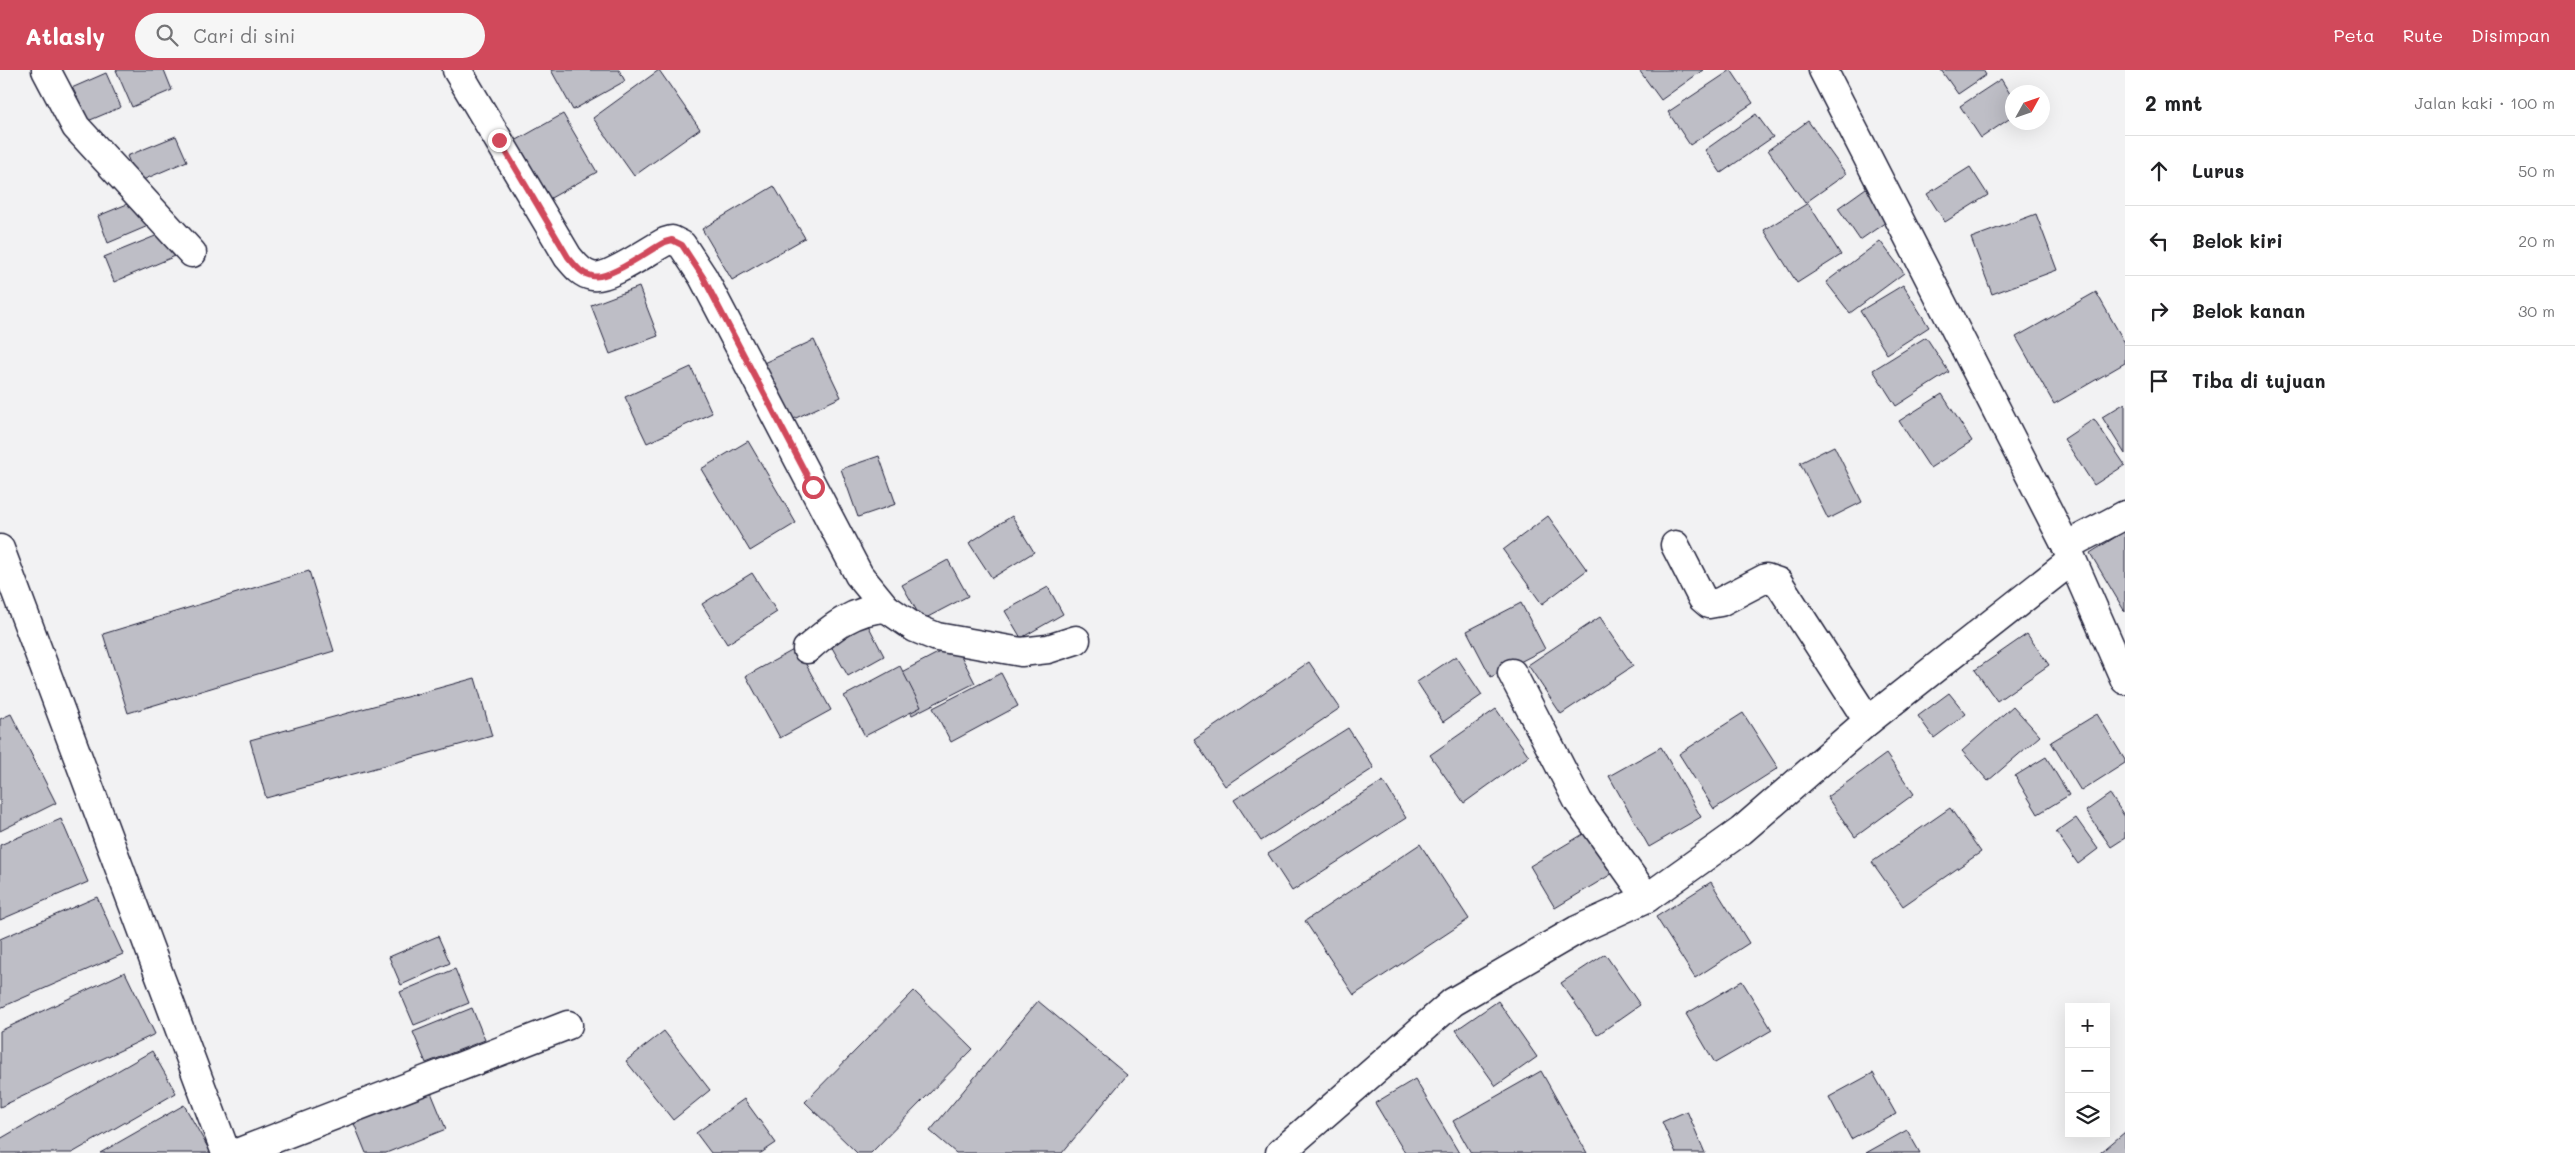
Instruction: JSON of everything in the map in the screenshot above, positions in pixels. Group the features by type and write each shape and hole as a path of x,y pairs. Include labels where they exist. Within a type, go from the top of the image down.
{"street":[{"path":"46,70 76,127 192,253"},
{"path":"457,70 568,257 579,270 590,276 604,276 665,242 672,240 682,245 703,277 859,575 886,608 915,628 960,643 1021,652 1048,649 1076,640"},
{"path":"1823,70 2068,554 2125,680"},
{"path":"1280,1153 1453,1002 1577,930 1647,898 1741,830 2068,554 2125,515"},
{"path":"1675,545 1702,598 1709,604 1720,602 1766,578 1778,582 1868,721"},
{"path":"0,550 226,1153"},
{"path":"807,649 829,630 850,616 869,609 886,608"},
{"path":"1512,673 1578,801 1647,898"},
{"path":"237,1153 568,1025"}],"building":[{"path":"116,70 164,70 172,90 132,107"},
{"path":"551,70 619,70 625,81 573,110"},
{"path":"659,70 700,129 634,176 593,118"},
{"path":"1639,70 1703,70 1661,100"},
{"path":"1731,70 1753,103 1690,145 1668,112"},
{"path":"1941,70 1983,70 1986,75 1958,94"},
{"path":"106,73 121,107 81,124 67,90"},
{"path":"2001,79 2005,86 2005,122 1981,138 1960,106"},
{"path":"563,114 597,172 542,203 508,145"},
{"path":"1756,114 1773,137 1721,173 1705,150"},
{"path":"1808,121 1846,174 1805,203 1768,150"},
{"path":"176,136 187,161 138,182 127,156"},
{"path":"1970,167 1988,195 1945,222 1927,194"},
{"path":"774,186 805,238 732,280 702,229"},
{"path":"1866,188 1889,220 1860,240 1838,208"},
{"path":"137,200 148,226 108,243 98,216"},
{"path":"1808,203 1841,255 1797,283 1764,230"},
{"path":"2036,214 2057,270 1992,294 1971,238"},
{"path":"170,230 180,254 114,282 104,257"},
{"path":"1880,241 1904,273 1850,313 1826,282"},
{"path":"1903,285 1929,327 1887,354 1860,311"},
{"path":"639,287 658,336 610,354 591,305"},
{"path":"2096,292 2125,343 2125,363 2054,404 2016,337"},
{"path":"1926,337 1949,372 1896,406 1873,370"},
{"path":"814,340 841,397 783,424 757,366"},
{"path":"691,367 712,413 647,443 625,397"},
{"path":"1942,394 1972,441 1930,468 1899,421"},
{"path":"2125,403 2125,454 2102,417"},
{"path":"2094,419 2125,465 2094,485 2064,439"},
{"path":"748,441 796,523 750,551 701,469"},
{"path":"1834,446 1862,502 1828,519 1800,463"},
{"path":"879,456 896,504 858,517 841,469"},
{"path":"1012,516 1034,552 992,578 969,543"},
{"path":"1548,516 1587,570 1542,604 1503,550"},
{"path":"2125,531 2125,612 2090,553"},
{"path":"948,560 968,596 922,620 902,585"},
{"path":"309,571 334,651 128,713 103,634"},
{"path":"752,573 777,612 727,644 702,604"},
{"path":"1048,587 1063,614 1021,638 1005,611"},
{"path":"1521,603 1545,649 1491,677 1467,631"},
{"path":"1600,617 1633,666 1561,714 1528,665"},
{"path":"867,623 884,656 848,676 830,644"},
{"path":"2027,634 2049,665 1997,701 1975,670"},
{"path":"955,644 975,683 912,715 892,677"},
{"path":"797,648 831,710 780,738 746,676"},
{"path":"1456,656 1482,695 1443,722 1417,682"},
{"path":"1309,662 1340,708 1225,786 1194,740"},
{"path":"900,666 921,707 865,736 844,696"},
{"path":"1001,673 1018,706 951,742 933,708"},
{"path":"475,678 492,736 266,798 250,740"},
{"path":"1949,693 1966,714 1934,738 1918,716"},
{"path":"2013,706 2040,736 1988,781 1962,751"},
{"path":"1496,709 1529,756 1464,803 1430,755"},
{"path":"1743,713 1778,768 1714,809 1679,754"},
{"path":"11,714 56,803 0,831 0,719"},
{"path":"2097,714 2125,763 2081,791 2051,742"},
{"path":"1348,728 1374,768 1261,841 1234,800"},
{"path":"1661,747 1701,817 1649,847 1609,776"},
{"path":"1886,754 1914,794 1855,837 1827,797"},
{"path":"2046,757 2069,795 2038,814 2015,776"},
{"path":"1383,781 1406,818 1292,891 1268,854"},
{"path":"2110,794 2125,817 2125,838 2111,847 2086,811"},
{"path":"1950,808 1981,852 1903,906 1872,862"},
{"path":"2076,818 2098,849 2078,864 2056,832"},
{"path":"61,819 88,882 0,920 0,845"},
{"path":"1590,830 1615,872 1555,908 1530,866"},
{"path":"1420,844 1469,919 1354,995 1305,921"},
{"path":"1711,882 1749,943 1695,978 1656,917"},
{"path":"97,897 123,954 0,1008 0,939"},
{"path":"438,936 450,963 401,985 389,957"},
{"path":"1605,954 1640,1005 1597,1035 1561,983"},
{"path":"455,969 469,1003 414,1025 400,992"},
{"path":"125,972 155,1034 0,1107 0,1031"},
{"path":"1742,981 1772,1030 1715,1063 1686,1014"},
{"path":"914,991 973,1049 871,1153 857,1153 805,1102"},
{"path":"1038,1001 1127,1075 1062,1153 956,1153 930,1131"},
{"path":"1498,1001 1537,1057 1496,1086 1456,1030"},
{"path":"472,1008 485,1040 426,1063 413,1032"},
{"path":"664,1031 710,1090 673,1120 626,1061"},
{"path":"152,1051 176,1093 72,1153 0,1153 0,1139"},
{"path":"1541,1071 1587,1153 1471,1153 1453,1121"},
{"path":"1873,1073 1896,1114 1851,1139 1829,1097"},
{"path":"1415,1079 1459,1153 1405,1153 1375,1103"},
{"path":"428,1085 446,1129 386,1153 366,1153 351,1116"},
{"path":"744,1099 776,1143 761,1153 711,1153 696,1133"},
{"path":"184,1105 211,1153 100,1153"},
{"path":"1687,1111 1705,1153 1676,1153 1662,1122"},
{"path":"1907,1130 1920,1153 1866,1153"},
{"path":"2125,1132 2125,1153 2100,1153"}],"route":[{"path":"499,140 568,257 579,270 590,276 604,276 665,242 672,240 682,245 703,277 813,487"}]}
